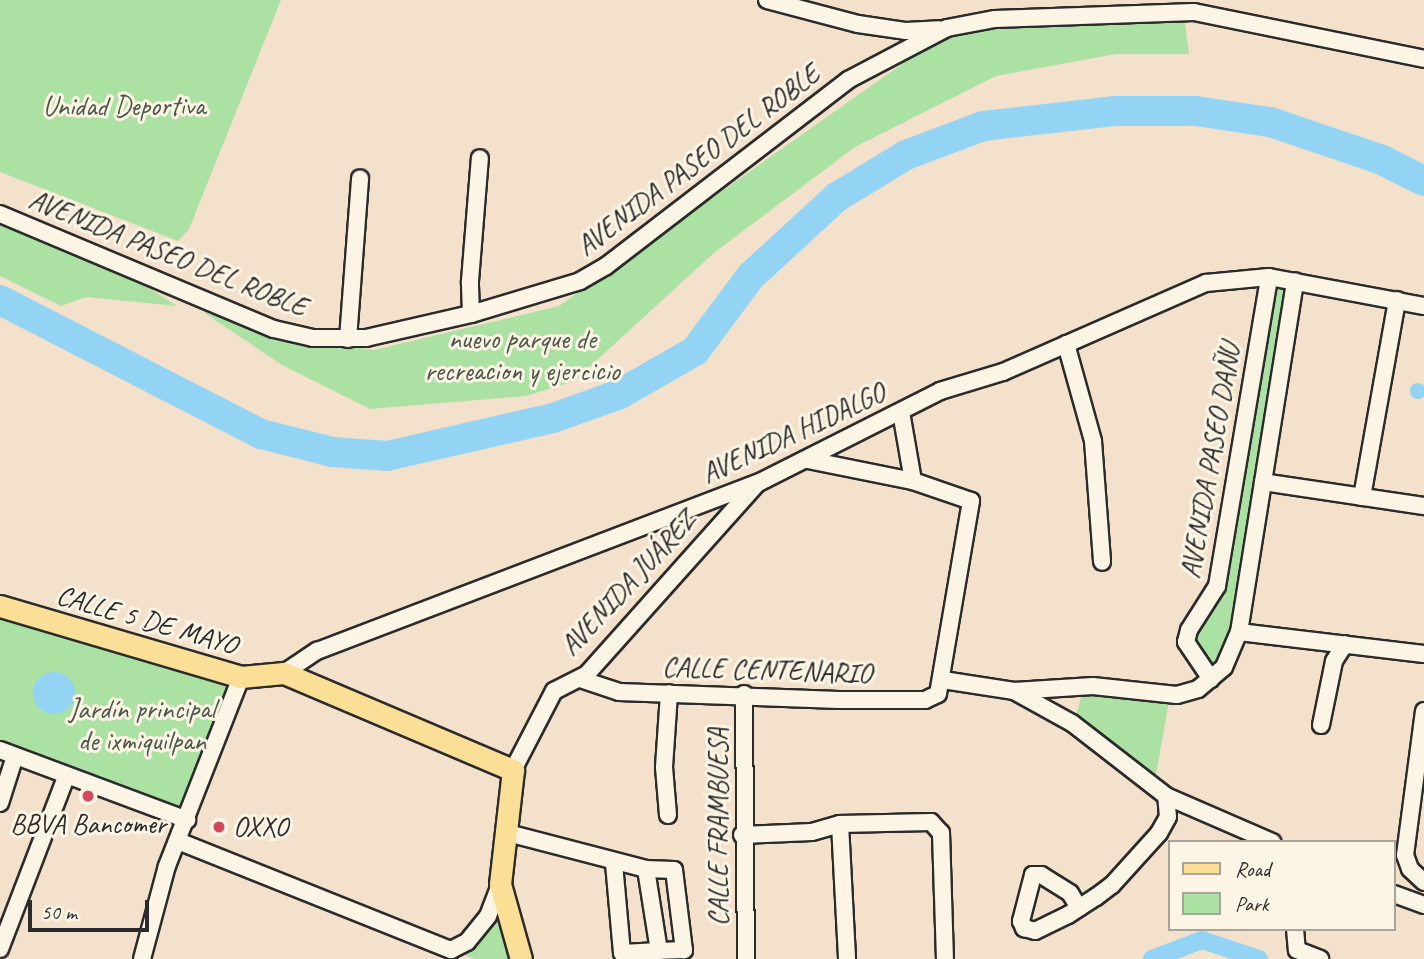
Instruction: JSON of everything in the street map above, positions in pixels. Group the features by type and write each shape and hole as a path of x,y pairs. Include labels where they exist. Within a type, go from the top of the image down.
{"main road":[{"name":"CALLE 5 DE MAYO","path":"0,606 241,677 284,673 513,770"},
{"name":"AVENIDA JUÁREZ","path":"513,770 500,884 521,959"}],"street":[{"path":"767,0 870,26 906,31 947,28"},
{"name":"AVENIDA PASEO DEL ROBLE","path":"0,214 274,329 313,338 348,339 471,314 556,289 606,266 848,80 947,28 995,19 1200,6 1424,60"},
{"path":"471,314 470,281 480,158"},
{"path":"348,339 360,178"},
{"name":"AVENIDA HIDALGO","path":"284,673 317,651 758,483 940,391 1003,372 1206,283 1269,278 1424,306"},
{"name":"AVENIDA PASEO DAÑU","path":"1211,679 1186,642 1189,630 1217,586 1269,278"},
{"name":"AVENIDA PASEO DAÑU","path":"1014,691 1093,686 1177,695 1211,679 1224,667 1239,632 1295,281"},
{"path":"1362,497 1396,300"},
{"path":"1066,344 1093,441 1102,562"},
{"path":"901,412 913,481"},
{"path":"808,460 913,481 971,500 943,680 1014,691 1072,723 1166,796 1267,840"},
{"path":"1263,482 1424,506"},
{"name":"AVENIDA JUÁREZ","path":"513,770 554,691 580,679 758,483"},
{"path":"1239,632 1424,654"},
{"path":"1321,725 1334,661 1345,644"},
{"path":"142,959 153,908 241,677"},
{"name":"CALLE CENTENARIO","path":"580,679 605,690 669,694 925,700 938,694 943,680"},
{"path":"668,815 664,767 669,694"},
{"name":"CALLE FRAMBUESA","path":"744,694 742,835 746,959"},
{"path":"1424,711 1403,863 1424,883"},
{"path":"0,803 8,753 66,777 187,820"},
{"path":"0,949 66,777"},
{"path":"1079,908 1070,893 1041,874 1033,875 1021,921 1024,928 1035,931 1079,908 1112,885 1159,833 1168,817 1166,796"},
{"path":"742,835 812,832 840,824 931,822 938,827 945,959"},
{"path":"840,824 846,959"},
{"path":"504,832 577,848 614,863 646,869 674,870 684,950 622,953 614,863"},
{"path":"178,841 450,950 467,942 488,916 500,884"},
{"path":"646,869 659,951"},
{"path":"1396,895 1424,905"},
{"path":"1295,931 1297,950 1320,959"}],"green space":[{"name":"Unidad Deportiva","path":"0,0 281,0 189,229 178,241 0,172"},
{"name":"nuevo parque de recreacion y ejercicio","path":"1184,15 1189,54 1116,54 996,76 855,147 715,252 574,381 526,396 370,409 282,365 203,312 273,334 374,350 559,306 946,33"},
{"path":"0,214 109,263 177,306 86,297 61,306 0,276"},
{"path":"1269,277 1295,281 1239,632 1211,679 1189,630 1210,601"},
{"name":"Jardín principal de ixmiquilpan","path":"0,606 241,677 187,820 0,750"},
{"path":"1082,693 1170,695 1154,786 1076,716"},
{"path":"500,884 521,959 475,959 451,950 467,942"}],"water":[{"path":"1412,385 1424,385 1424,397 1412,397"},
{"path":"54,672 69,678 75,693 69,708 54,714 39,708 33,693 39,678"}],"waterway":[{"path":"0,300 261,434 332,452 387,456 553,418 620,394 695,351 751,276 837,197 906,155 983,126 1114,111 1196,111 1270,122 1382,160 1424,181"},
{"path":"1152,959 1202,940 1259,959"}],"place":[{"name":"BBVA Bancomer","path":"88,796"},
{"name":"OXXO","path":"219,827"}]}
